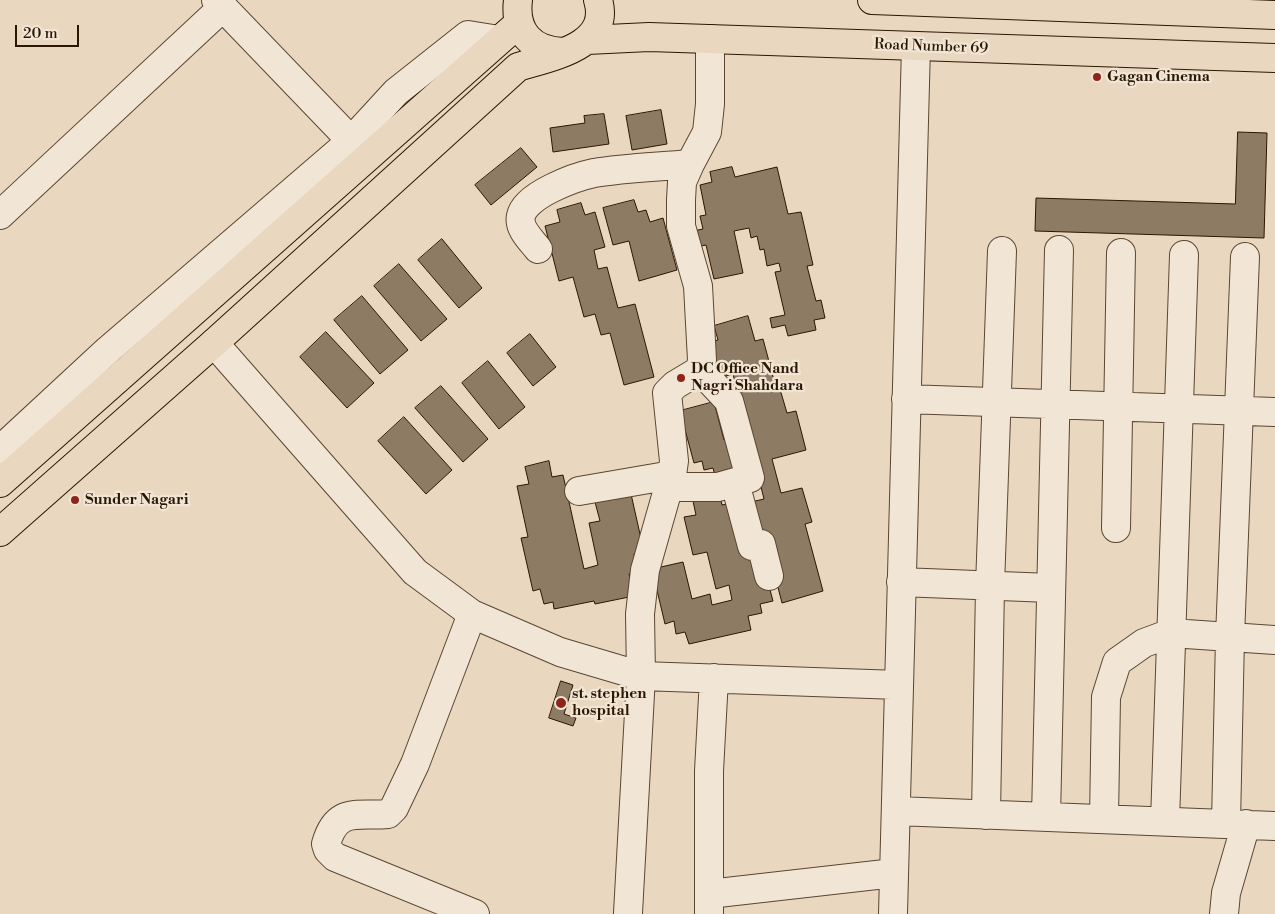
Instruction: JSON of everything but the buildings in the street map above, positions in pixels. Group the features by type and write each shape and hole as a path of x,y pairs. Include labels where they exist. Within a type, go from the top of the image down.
{"main road":[{"path":"0,532 214,343 518,67 575,46 596,30 599,17 598,0"},
{"path":"872,0 1170,5 1275,16"},
{"path":"0,484 359,149 513,15 525,36 536,46 549,51 575,46"},
{"name":"Road Number 69","path":"575,46 649,37 1275,58"}],"street":[{"path":"0,215 219,4 359,149 108,350 0,450"},
{"path":"628,913 641,676 640,614 645,570 674,461 667,393 675,385 700,370 702,360 698,286 681,226 682,182 707,132 710,104 710,39"},
{"path":"893,914 897,811 900,582 916,46"},
{"path":"538,249 522,227 521,216 527,205 537,196 594,174 690,164"},
{"path":"1046,817 1059,250"},
{"path":"986,815 990,586 1002,251"},
{"path":"1116,528 1121,253"},
{"path":"1165,821 1184,254"},
{"path":"1224,914 1236,824 1230,637 1241,410 1245,257"},
{"path":"214,343 415,572 472,614 560,652 641,676 899,685"},
{"path":"700,370 729,401 752,546 761,544 769,576"},
{"path":"906,399 1275,412"},
{"path":"579,491 670,481 718,487 742,480"},
{"path":"900,582 1050,588"},
{"path":"472,614 414,764 394,808 388,814 354,814 344,817 336,822 326,844 328,850 335,857 475,914"},
{"path":"1104,819 1106,697 1110,678 1117,662 1144,643 1171,633 1275,640"},
{"path":"714,678 709,771 709,904 894,873"},
{"path":"897,811 1275,826"}],"place":[{"name":"Gagan Cinema","path":"1097,77"},
{"name":"DC Office Nand Nagri Shahdara","path":"681,378"},
{"name":"Sunder Nagari","path":"75,500"},
{"name":"st. stephen hospital","path":"561,703"}]}
